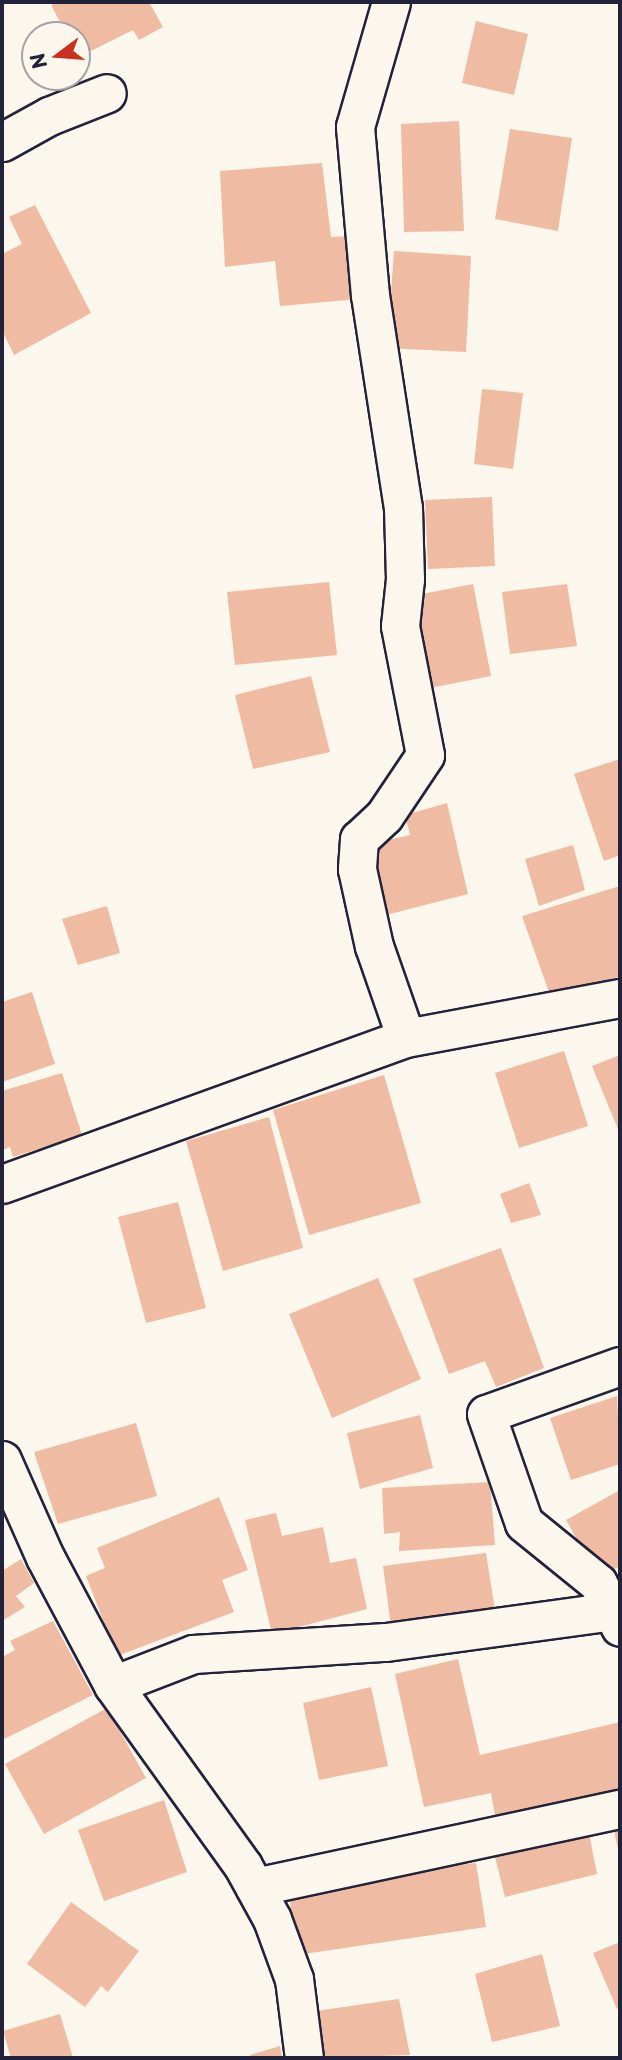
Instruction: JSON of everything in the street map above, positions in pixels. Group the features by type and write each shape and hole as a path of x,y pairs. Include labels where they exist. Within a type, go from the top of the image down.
{"street":[{"path":"390,2 355,127 370,295 403,508 405,579 400,626 425,755 384,816 359,839 357,869 374,946 406,1038"},
{"path":"2,142 49,116 107,93"},
{"path":"2,1184 406,1038 620,998"},
{"path":"113,1685 193,1654 386,1642 616,1619 598,1583 524,1523 486,1414 620,1366"},
{"path":"2,1460 45,1557 113,1685 255,1887 272,1919 294,1979 304,2058"},
{"path":"255,1887 620,1809"}],"building":[{"path":"58,2 149,2 163,27 139,40 133,30 91,51 91,21 60,21 51,5"},
{"path":"476,21 528,34 514,95 462,83"},
{"path":"459,121 464,231 404,232 401,124"},
{"path":"510,129 572,138 558,231 495,219"},
{"path":"322,163 331,237 352,236 359,299 280,306 275,261 225,267 220,171"},
{"path":"35,205 91,313 14,355 2,330 2,254 22,244 9,217"},
{"path":"394,251 471,256 466,352 387,348"},
{"path":"482,389 523,393 513,469 474,464"},
{"path":"492,497 495,566 428,569 425,500"},
{"path":"329,582 337,655 235,665 227,592"},
{"path":"473,584 491,676 430,688 412,596"},
{"path":"567,584 577,646 510,654 502,592"},
{"path":"311,676 330,752 253,769 235,695"},
{"path":"620,759 620,855 604,861 574,774"},
{"path":"447,803 468,894 382,916 367,845 410,835 405,815"},
{"path":"573,845 585,890 539,906 525,859"},
{"path":"620,886 620,976 551,998 522,916"},
{"path":"107,906 120,953 78,965 62,919"},
{"path":"32,992 55,1064 2,1082 2,1002"},
{"path":"564,1051 588,1126 519,1148 495,1073"},
{"path":"620,1055 620,1134 592,1066"},
{"path":"62,1073 82,1135 13,1157 10,1147 2,1150 2,1091"},
{"path":"384,1075 421,1203 309,1235 273,1110"},
{"path":"269,1117 303,1248 223,1271 186,1141"},
{"path":"529,1183 541,1215 511,1223 500,1194"},
{"path":"178,1202 206,1308 146,1323 118,1217"},
{"path":"501,1248 544,1368 496,1387 485,1361 449,1374 413,1279"},
{"path":"378,1278 421,1379 332,1418 289,1314"},
{"path":"617,1396 620,1464 571,1480 550,1418"},
{"path":"420,1415 433,1468 360,1489 347,1433"},
{"path":"136,1423 157,1496 58,1524 34,1452"},
{"path":"490,1482 495,1545 399,1551 400,1532 384,1534 382,1488"},
{"path":"620,1490 620,1566 599,1578 566,1520"},
{"path":"219,1497 248,1570 222,1580 234,1612 117,1656 86,1576 105,1568 97,1548"},
{"path":"276,1513 282,1536 323,1527 330,1563 356,1558 367,1609 272,1634 245,1520"},
{"path":"486,1553 495,1610 391,1626 383,1566"},
{"path":"21,1559 34,1583 16,1596 25,1607 2,1621 2,1571"},
{"path":"53,1621 93,1695 2,1740 2,1657 15,1650 10,1641"},
{"path":"458,1659 480,1755 620,1722 620,1797 497,1826 491,1793 424,1807 395,1674"},
{"path":"371,1687 388,1766 319,1780 303,1703"},
{"path":"107,1708 146,1778 44,1834 5,1764"},
{"path":"164,1800 187,1872 104,1901 78,1830"},
{"path":"620,1819 620,1853 619,1854 612,1821"},
{"path":"589,1833 597,1874 505,1897 495,1857"},
{"path":"476,1863 486,1927 297,1955 288,1886"},
{"path":"71,1902 139,1951 108,1992 101,1986 85,2007 27,1964"},
{"path":"620,1942 620,2008 617,2009 593,1953"},
{"path":"542,1954 560,2026 492,2042 475,1974"},
{"path":"399,1999 410,2055 325,2058 316,2011"},
{"path":"60,2014 73,2058 11,2058 3,2031"},
{"path":"280,2046 282,2058 251,2058 250,2055"}]}
